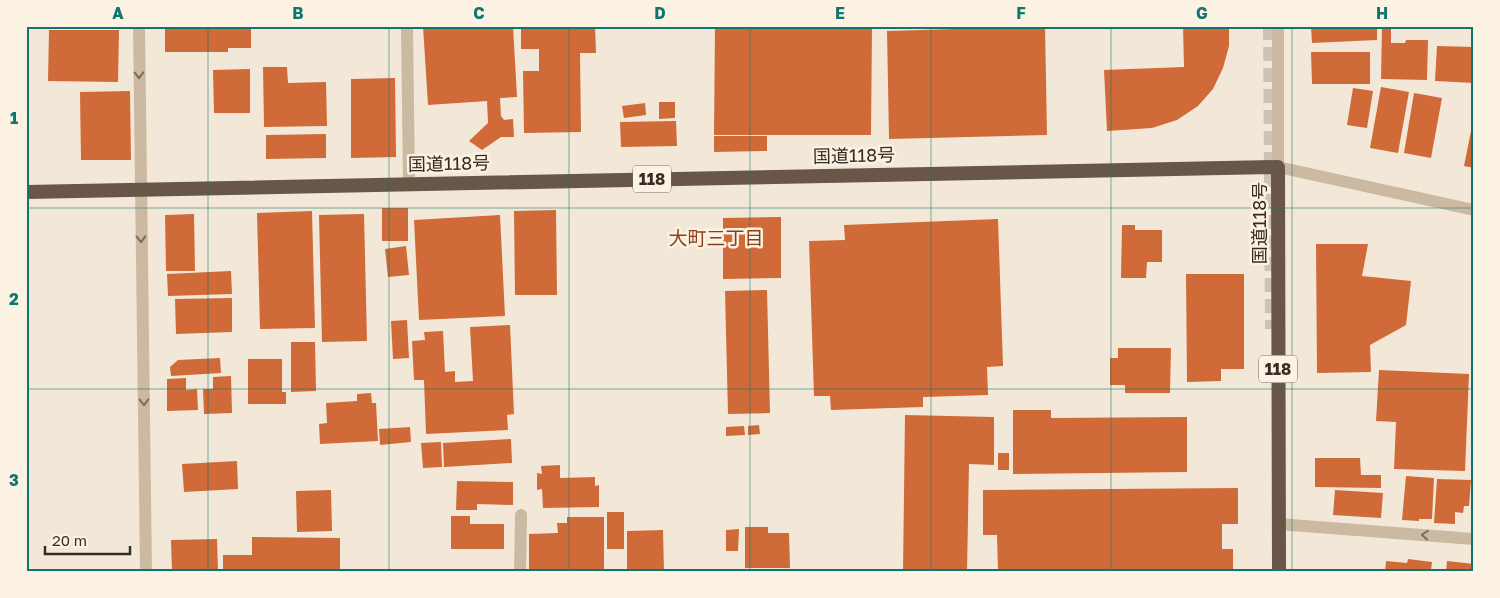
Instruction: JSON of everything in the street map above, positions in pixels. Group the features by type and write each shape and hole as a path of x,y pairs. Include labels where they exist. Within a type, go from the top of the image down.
{"highway":[{"name":"国道118号","path":"26,192 1278,167 1278,572"}],"street":[{"path":"139,26 146,572"},
{"path":"407,26 409,184"},
{"path":"1278,26 1278,167 1474,210"},
{"path":"520,572 521,515"},
{"path":"1278,524 1474,539"}],"building":[{"path":"165,26 251,26 251,48 228,48 228,52 165,52"},
{"path":"423,26 513,26 517,97 500,98 501,116 504,120 513,119 514,137 501,137 482,150 469,141 488,123 487,101 428,105"},
{"path":"521,26 595,26 596,53 580,53 581,132 524,133 523,71 539,71 539,49 521,49"},
{"path":"715,26 872,26 871,135 714,135"},
{"path":"954,26 1045,26 1047,135 889,139 887,31 954,29"},
{"path":"1183,26 1229,26 1229,46 1223,68 1213,89 1198,106 1177,120 1152,128 1107,131 1104,70 1184,67"},
{"path":"1311,26 1377,26 1377,40 1312,43"},
{"path":"1382,26 1391,26 1391,43 1405,43 1406,40 1428,40 1427,80 1381,79"},
{"path":"49,30 119,30 118,82 48,81"},
{"path":"1437,46 1474,47 1474,83 1435,81"},
{"path":"1311,52 1370,52 1370,84 1312,84"},
{"path":"263,67 287,67 288,83 326,82 327,126 264,127"},
{"path":"250,69 250,113 214,113 213,70"},
{"path":"395,78 396,157 351,158 351,79"},
{"path":"1381,87 1409,92 1398,153 1370,148"},
{"path":"1353,88 1373,91 1367,128 1347,125"},
{"path":"130,91 131,160 81,160 80,92"},
{"path":"1414,93 1442,98 1431,158 1404,153"},
{"path":"659,102 675,102 675,118 659,119"},
{"path":"645,103 646,115 624,118 622,106"},
{"path":"676,121 677,146 621,147 620,122"},
{"path":"1471,131 1474,131 1474,168 1464,166"},
{"path":"326,134 326,158 266,159 266,135"},
{"path":"714,136 767,136 767,151 714,152"},
{"path":"382,208 408,208 408,241 382,241"},
{"path":"556,210 557,295 515,295 514,211"},
{"path":"312,211 315,328 260,329 257,213"},
{"path":"194,214 195,271 166,271 165,215"},
{"path":"364,214 367,341 322,342 319,215"},
{"path":"500,215 505,316 419,320 414,220"},
{"path":"781,217 781,278 723,279 723,218"},
{"path":"998,219 1003,366 987,367 988,395 923,397 923,407 831,410 830,396 814,396 809,241 845,240 844,225"},
{"path":"1122,225 1135,225 1135,230 1162,230 1162,262 1147,262 1146,278 1121,278"},
{"path":"1316,244 1368,244 1362,276 1411,281 1406,325 1370,345 1371,372 1317,373"},
{"path":"406,246 409,275 388,277 385,249"},
{"path":"1473,261 1474,297 1472,298 1471,271"},
{"path":"231,271 232,294 168,296 167,274"},
{"path":"1186,274 1244,274 1244,369 1221,369 1221,381 1187,382"},
{"path":"767,290 770,413 728,414 725,291"},
{"path":"232,298 232,332 176,334 175,299"},
{"path":"407,320 409,358 393,359 391,321"},
{"path":"510,325 514,414 507,415 508,430 426,434 424,380 414,380 412,341 425,340 424,332 443,331 445,372 455,371 455,382 473,381 470,327"},
{"path":"291,342 315,342 316,391 291,392"},
{"path":"1118,348 1171,348 1170,393 1125,393 1125,385 1110,385 1110,358 1118,358"},
{"path":"220,358 221,373 171,376 170,367 178,360"},
{"path":"248,359 282,359 282,392 286,392 286,404 248,404"},
{"path":"1379,370 1469,374 1465,471 1394,469 1396,422 1376,421"},
{"path":"231,376 232,413 204,414 203,389 213,389 213,377"},
{"path":"186,378 186,390 197,389 198,410 167,411 167,379"},
{"path":"371,393 372,403 376,403 378,441 320,444 319,424 327,423 326,403 357,401 357,394"},
{"path":"1013,410 1051,410 1051,418 1187,417 1187,472 1013,474"},
{"path":"905,415 994,417 994,465 969,464 967,572 903,572"},
{"path":"759,425 760,434 748,435 748,426"},
{"path":"744,426 745,435 726,436 726,427"},
{"path":"410,427 411,442 380,445 379,429"},
{"path":"511,439 512,463 444,467 443,443"},
{"path":"441,442 442,467 423,468 421,443"},
{"path":"998,453 1009,453 1009,470 998,470"},
{"path":"1315,458 1360,458 1361,475 1381,475 1381,488 1315,487"},
{"path":"237,461 238,489 184,492 182,464"},
{"path":"560,465 560,478 595,477 595,486 599,485 599,507 543,508 542,489 537,490 537,473 542,474 541,466"},
{"path":"1406,476 1434,478 1432,519 1419,519 1419,521 1402,520"},
{"path":"1437,479 1471,480 1469,506 1464,506 1463,513 1455,512 1455,524 1434,523"},
{"path":"457,481 513,482 513,505 477,504 477,510 456,510"},
{"path":"1238,488 1238,524 1222,524 1222,549 1233,549 1233,572 998,572 997,535 983,535 983,490"},
{"path":"331,490 332,531 297,532 296,491"},
{"path":"1335,490 1383,493 1381,518 1333,515"},
{"path":"607,512 624,512 624,549 607,549"},
{"path":"451,516 470,516 470,524 504,524 504,549 451,549"},
{"path":"567,517 604,517 604,571 529,572 529,534 558,533 557,523 567,523"},
{"path":"745,527 768,527 768,533 789,533 790,568 745,568"},
{"path":"739,529 738,551 726,551 726,530"},
{"path":"663,530 664,572 627,572 627,531"},
{"path":"252,537 340,538 340,572 223,572 223,555 252,555"},
{"path":"217,539 218,572 172,572 171,540"},
{"path":"1408,559 1432,562 1431,570 1436,572 1385,572 1386,561 1407,563"},
{"path":"1447,561 1474,564 1474,572 1446,572"}],"tunnel":[{"path":"1270,26 1272,329"}],"district":[{"name":"大町三丁目","path":"716,238"}]}
